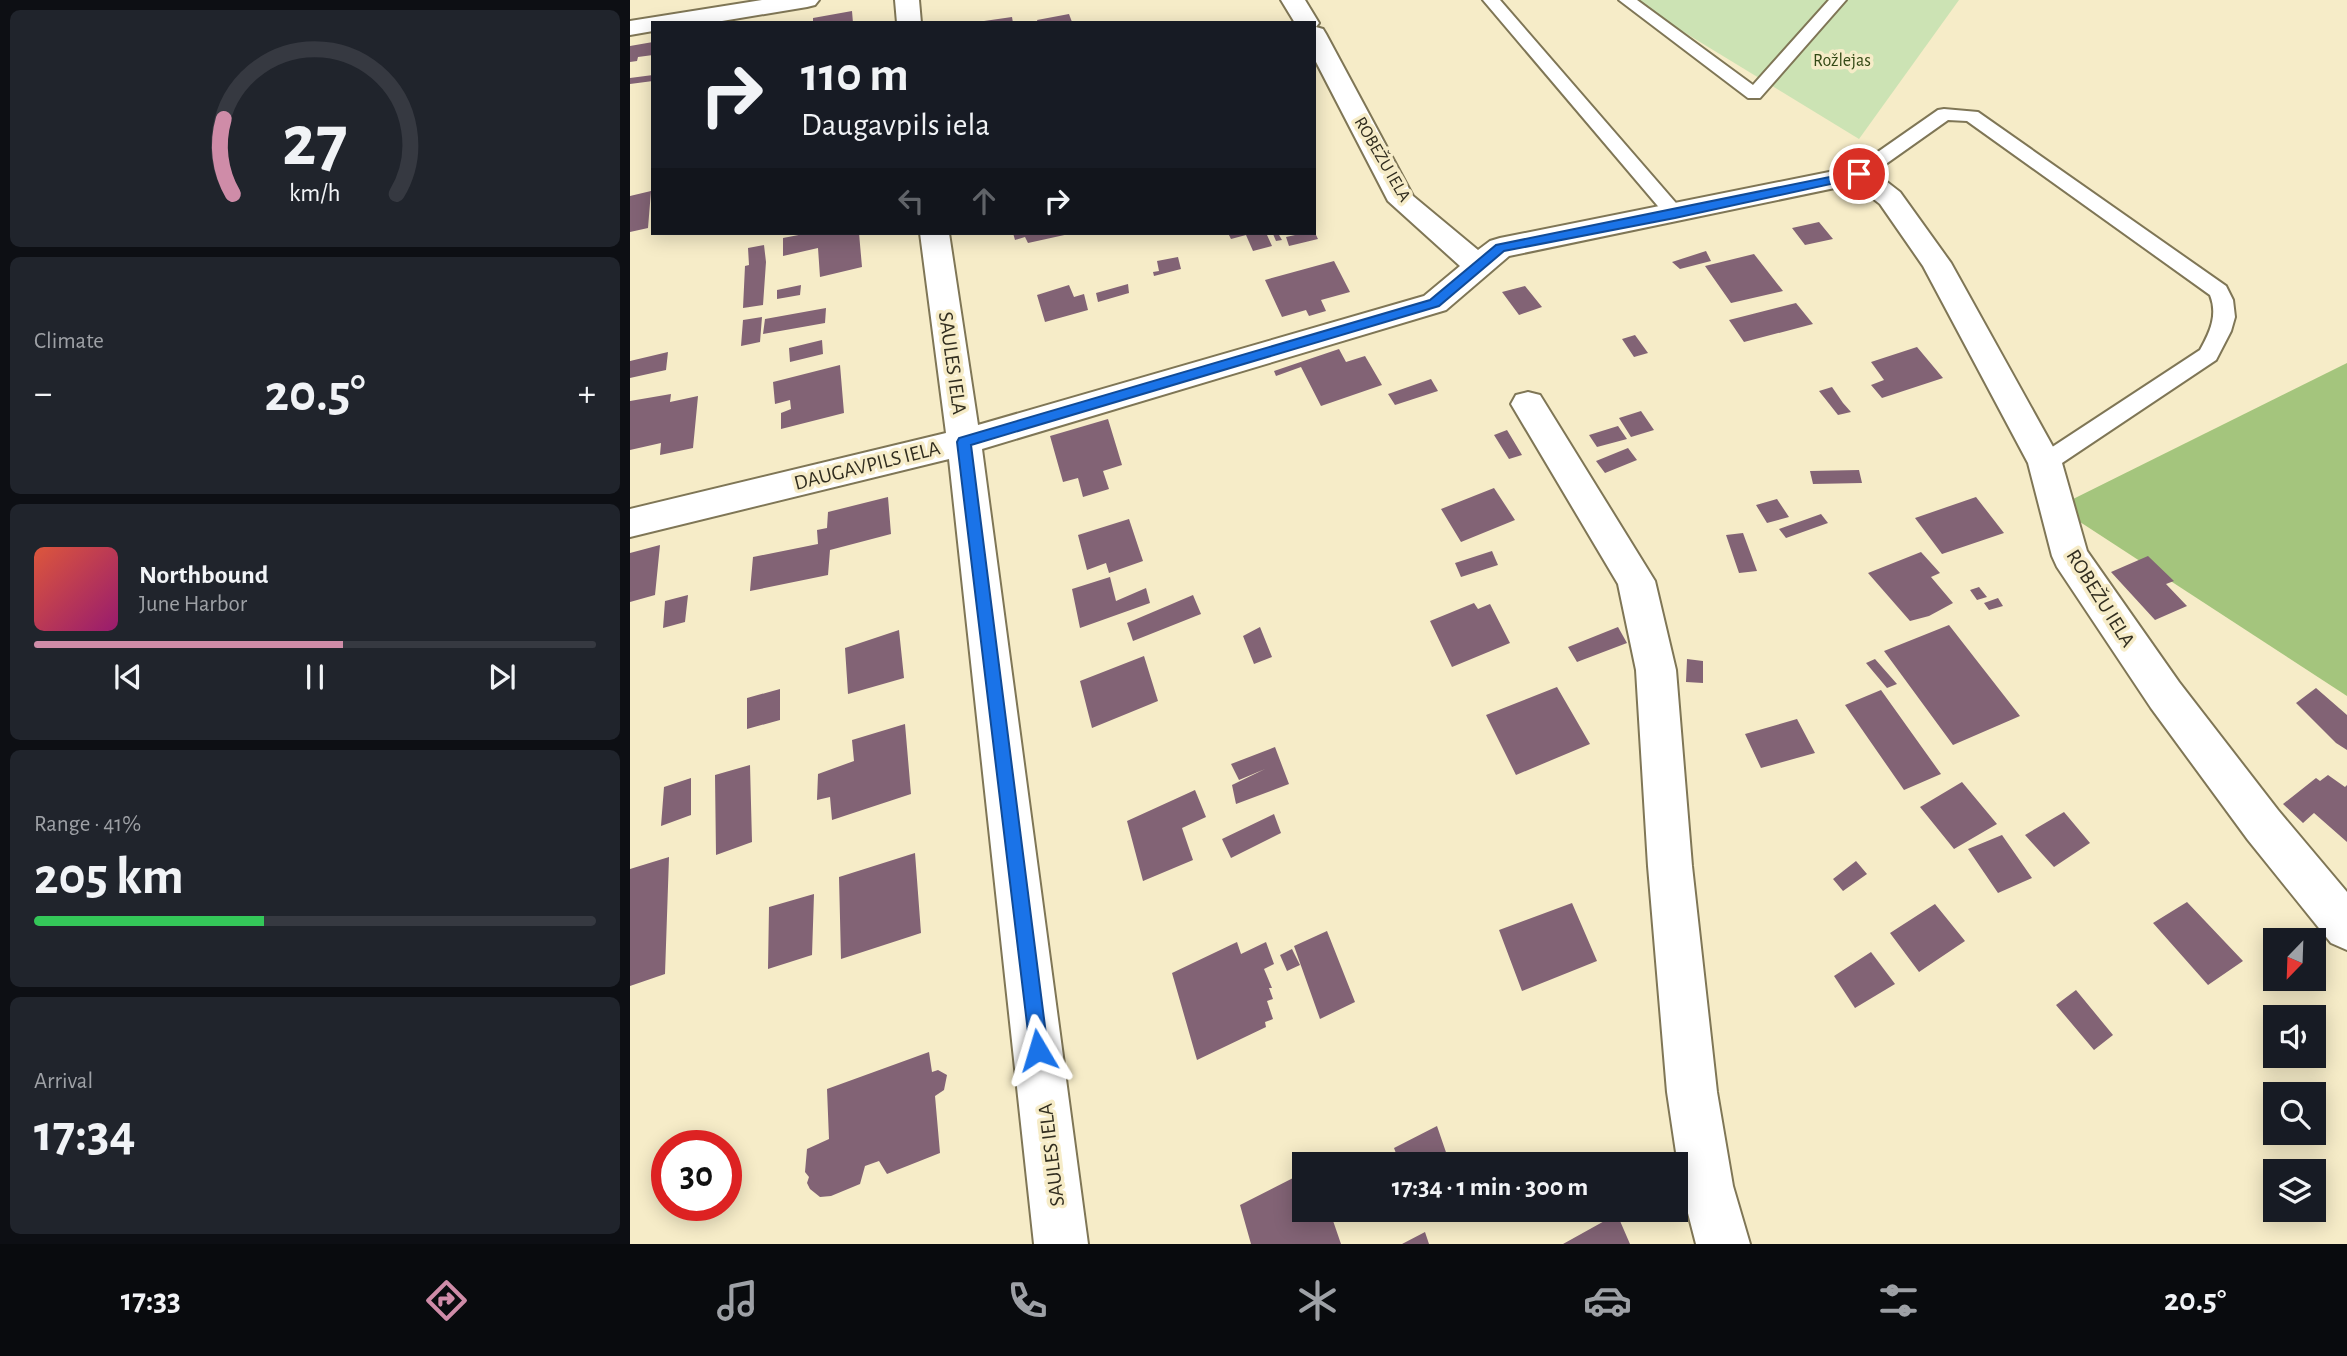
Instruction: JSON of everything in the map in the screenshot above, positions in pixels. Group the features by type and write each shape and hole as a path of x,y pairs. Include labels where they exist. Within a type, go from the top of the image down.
{"street":[{"path":"676,21 807,0"},
{"path":"907,0 909,21"},
{"path":"1293,0 1306,21"},
{"path":"630,28 651,24"},
{"name":"ROBEŽU IELA","path":"1316,38 1402,201 1477,265"},
{"name":"DAUGAVPILS IELA","path":"630,523 964,442 1435,303 1500,248 1859,174"},
{"name":"ROBEŽU IELA","path":"1859,174 1890,198 1936,263 2045,463 2070,556 2173,706 2263,825 2347,927"},
{"name":"SAULES IELA","path":"934,235 964,442 1061,1244"},
{"path":"1528,404 1636,581 1639,593 1656,670 1670,866 1692,1092 1707,1186 1723,1244"}],"lane":[{"path":"1491,0 1675,214"},
{"path":"1627,0 1754,94 1838,0"},
{"path":"1859,174 1944,114 1972,116 2219,291 2225,306 2222,328 2208,355 2045,463"}],"green space":[{"name":"Rožlejas","path":"1631,0 1959,0 1859,139"},
{"path":"2347,363 2347,696 2057,507"}],"building":[{"path":"852,11 853,21 813,21 813,18"},
{"path":"1069,14 1072,21 1037,21"},
{"path":"1012,17 1013,21 984,21"},
{"path":"651,42 651,55 638,57 637,61 630,62 630,46"},
{"path":"651,75 651,81 630,84 630,78"},
{"path":"651,191 648,228 630,232 630,196"},
{"path":"1819,222 1833,239 1805,245 1792,228"},
{"path":"799,235 859,235 862,267 820,277 818,248 783,256 783,238"},
{"path":"1014,235 1064,235 1028,243 1025,237 1015,240"},
{"path":"1229,235 1246,235 1231,239"},
{"path":"1246,235 1267,235 1272,246 1253,251"},
{"path":"1273,235 1279,235 1282,240 1276,241"},
{"path":"1316,235 1318,239 1289,246 1286,237"},
{"path":"764,245 766,262 763,305 743,308 745,266 749,265 748,248"},
{"path":"1706,251 1711,261 1680,269 1672,262"},
{"path":"1754,254 1783,291 1731,303 1705,266"},
{"path":"1178,257 1181,269 1154,276 1153,272 1159,271 1157,261"},
{"path":"1334,261 1350,292 1321,300 1326,311 1309,316 1306,310 1282,317 1265,280"},
{"path":"1128,284 1129,293 1098,302 1096,293"},
{"path":"801,285 800,295 777,299 777,290"},
{"path":"1069,285 1074,297 1084,294 1088,310 1045,322 1037,295"},
{"path":"1525,286 1542,307 1519,315 1502,292"},
{"path":"1796,303 1813,324 1744,342 1729,320"},
{"path":"826,308 825,323 763,334 765,319"},
{"path":"762,317 760,342 741,346 743,320"},
{"path":"1635,335 1648,353 1634,357 1622,339"},
{"path":"822,340 823,354 790,362 789,348"},
{"path":"1917,347 1943,378 1882,398 1871,385 1884,380 1871,362"},
{"path":"1339,349 1346,362 1365,356 1382,385 1321,406 1301,367 1276,376 1274,371"},
{"path":"668,352 666,370 630,378 630,361"},
{"path":"840,365 844,413 781,429 781,413 791,409 790,400 775,404 773,382"},
{"path":"1431,379 1438,391 1395,405 1388,394"},
{"path":"1832,387 1851,412 1838,415 1819,391"},
{"path":"671,394 670,402 698,396 693,448 660,455 661,443 630,450 630,401"},
{"path":"1641,411 1654,430 1631,437 1619,418"},
{"path":"1108,419 1122,465 1103,471 1109,489 1083,497 1078,478 1063,482 1050,436"},
{"path":"1618,426 1627,439 1597,447 1589,435"},
{"path":"1507,430 1522,455 1509,459 1494,435"},
{"path":"1628,448 1637,460 1605,473 1596,461"},
{"path":"1859,470 1862,483 1813,484 1810,471"},
{"path":"1494,488 1515,520 1461,542 1441,509"},
{"path":"888,497 891,534 830,550 828,575 750,591 753,557 818,544 817,530 827,528 828,512"},
{"path":"1976,497 2004,533 1942,554 1915,518"},
{"path":"1777,499 1789,517 1767,523 1756,505"},
{"path":"1821,514 1828,523 1786,538 1779,529"},
{"path":"1129,519 1143,561 1109,573 1106,563 1087,570 1078,535"},
{"path":"1743,533 1757,571 1739,573 1726,535"},
{"path":"660,545 655,595 630,602 630,553"},
{"path":"1492,551 1498,565 1461,577 1455,563"},
{"path":"1921,552 1940,573 1931,577 1953,603 1929,616 1910,621 1868,573"},
{"path":"2148,556 2174,581 2166,584 2187,606 2155,620 2111,572"},
{"path":"1110,577 1116,601 1146,588 1150,603 1080,628 1072,589"},
{"path":"1979,587 1987,597 1977,600 1970,590"},
{"path":"688,595 685,622 663,628 665,601"},
{"path":"1193,595 1201,614 1133,641 1127,623"},
{"path":"1998,598 2003,606 1989,610 1984,603"},
{"path":"1474,603 1478,609 1490,604 1510,643 1452,667 1430,621"},
{"path":"1949,625 2020,716 1953,745 1884,651"},
{"path":"1260,627 1272,657 1254,664 1243,636"},
{"path":"1618,627 1627,643 1577,662 1568,647"},
{"path":"899,630 904,678 848,694 845,648"},
{"path":"1144,656 1158,701 1092,728 1080,681"},
{"path":"1687,659 1703,661 1703,683 1686,682"},
{"path":"1875,659 1897,684 1887,688 1866,663"},
{"path":"1557,687 1590,744 1516,775 1486,715"},
{"path":"2316,688 2347,715 2347,750 2336,743 2296,703"},
{"path":"780,689 780,720 747,729 747,698"},
{"path":"1881,690 1941,774 1904,790 1845,705"},
{"path":"1797,719 1815,753 1761,768 1745,734"},
{"path":"905,724 911,794 832,820 830,797 817,800 818,774 854,761 852,740"},
{"path":"1275,747 1289,784 1236,804 1232,785 1265,769 1239,780 1231,764"},
{"path":"750,765 752,842 716,855 715,775"},
{"path":"2328,775 2345,787 2347,785 2347,842 2314,813 2303,823 2283,804 2316,778 2320,781"},
{"path":"691,778 691,815 661,826 664,787"},
{"path":"1962,782 1997,824 1954,849 1920,807"},
{"path":"1195,790 1206,817 1182,828 1193,860 1143,881 1127,821"},
{"path":"2064,812 2090,843 2054,867 2025,835"},
{"path":"1274,814 1281,833 1231,858 1222,839"},
{"path":"2002,835 2032,878 1998,893 1968,849"},
{"path":"915,853 921,933 841,959 839,877"},
{"path":"669,857 665,974 630,986 630,869"},
{"path":"1856,861 1867,874 1843,891 1833,879"},
{"path":"814,894 812,955 768,969 769,907"},
{"path":"2187,902 2243,961 2208,985 2153,923"},
{"path":"1572,903 1597,961 1522,991 1499,930"},
{"path":"1935,904 1965,941 1919,972 1890,933"},
{"path":"1327,931 1355,1002 1320,1019 1294,946"},
{"path":"1237,942 1241,954 1266,942 1274,964 1264,969 1272,988 1269,988 1273,999 1267,1001 1273,1019 1265,1022 1266,1027 1197,1060 1172,973"},
{"path":"1292,949 1300,965 1287,971 1280,955"},
{"path":"1871,952 1895,984 1855,1008 1834,976"},
{"path":"2076,990 2113,1035 2094,1050 2056,1005"},
{"path":"929,1052 932,1072 938,1070 947,1075 944,1090 935,1096 940,1153 887,1174 879,1161 865,1166 860,1184 831,1196 820,1197 810,1189 807,1183 809,1177 805,1172 807,1149 829,1139 827,1089"},
{"path":"1437,1126 1446,1152 1396,1152 1394,1148"},
{"path":"1292,1179 1292,1222 1333,1222 1341,1244 1251,1244 1240,1205"},
{"path":"1603,1222 1620,1222 1630,1244 1563,1244"},
{"path":"1425,1232 1429,1244 1402,1244"}],"route":[{"path":"1038,1050 964,442 1435,303 1500,248 1859,174"}]}
